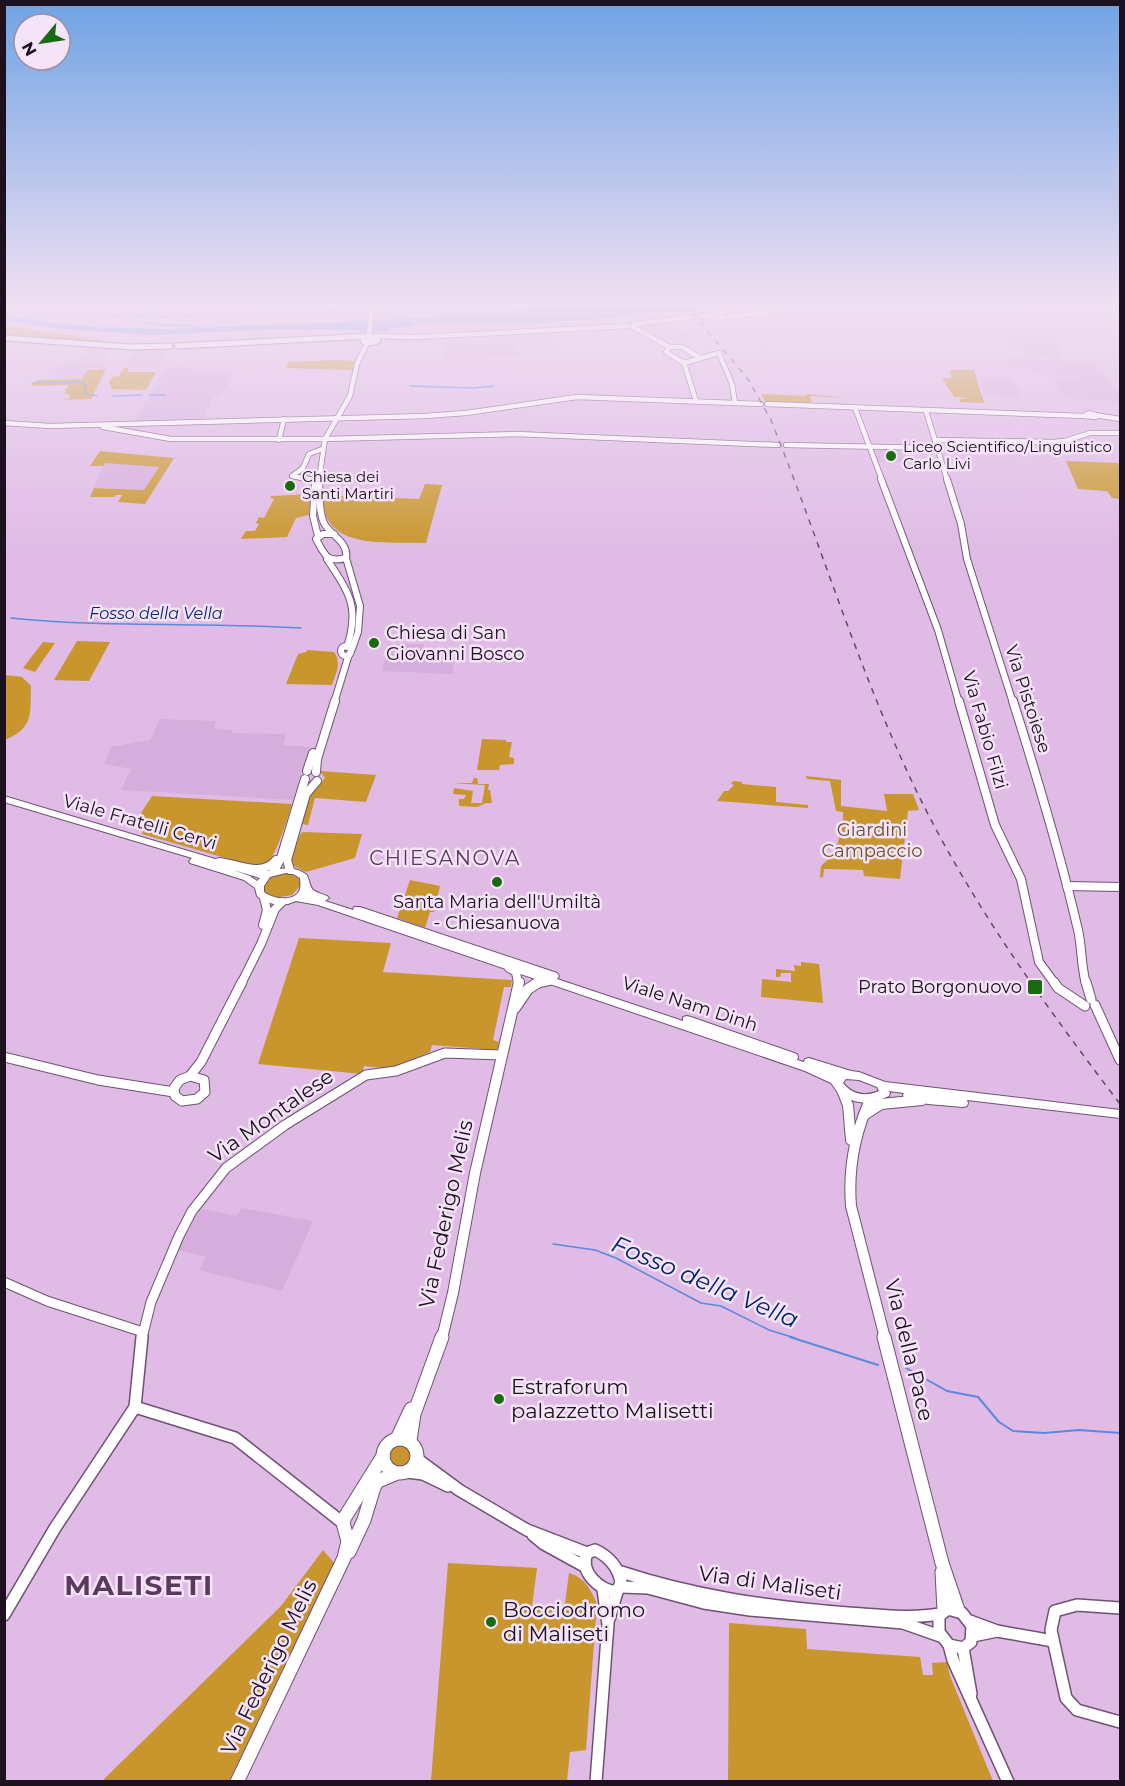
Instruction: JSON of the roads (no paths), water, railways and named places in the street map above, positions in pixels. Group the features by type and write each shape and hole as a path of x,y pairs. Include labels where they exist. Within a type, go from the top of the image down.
{"main road":[{"name":"Viale Fratelli Cervi","path":"4,802 219,862 271,873 285,864"},
{"name":"Viale Fratelli Cervi","path":"4,802 244,876 259,886"},
{"path":"285,864 304,877 305,887 313,894 526,970"},
{"path":"271,873 259,886 264,898 282,902 294,898 305,887"},
{"path":"294,898 319,902 506,966 526,970"},
{"path":"501,1056 513,1011 518,976 506,966"},
{"name":"Viale Nam Dinh","path":"526,970 554,982 809,1068 854,1097 870,1101"},
{"name":"Viale Nam Dinh","path":"526,970 859,1076 883,1090"},
{"path":"513,1011 531,985 540,981 554,982"},
{"name":"Via Federigo Melis","path":"410,1440 414,1414 441,1342 453,1293 475,1173 501,1056"},
{"path":"847,1074 842,1076 840,1087 848,1105 852,1146"},
{"path":"859,1076 870,1076 912,1090"},
{"path":"852,1146 861,1117 870,1101 883,1090 912,1090 1120,1119"},
{"path":"883,1090 928,1100"},
{"path":"861,1117 881,1104 893,1101 928,1100 1022,1105 1120,1114"},
{"name":"Via della Pace","path":"852,1146 849,1177 852,1206 942,1563 942,1612"},
{"name":"Via Federigo Melis","path":"339,1570 348,1542 345,1523 386,1447 396,1439 427,1380"},
{"path":"396,1439 410,1440 416,1448 417,1459"},
{"path":"382,1456 386,1467 401,1473"},
{"name":"Via Federigo Melis","path":"237,1782 361,1527 374,1487 378,1481 401,1473 417,1459"},
{"path":"345,1523 353,1532 361,1527"},
{"path":"942,1563 958,1610"}],"street":[{"path":"348,651 358,633 361,610 343,542 325,525 320,511 319,473 321,448 339,418 352,387"},
{"path":"692,387 696,401"},
{"path":"733,387 735,403"},
{"path":"105,426 458,414 562,398 1096,416 1120,419"},
{"name":"Via Fabio Filzi","path":"855,408 952,674 995,825 1021,879 1039,962 1058,988 1091,1004 1120,1060"},
{"name":"Via Pistoiese","path":"926,411 961,525 967,559 1044,799 1078,933 1082,970 1091,1004"},
{"path":"279,440 284,419"},
{"path":"4,423 50,426 91,424 171,439 314,439 321,448"},
{"path":"935,440 1053,442 1089,433 1120,433"},
{"path":"319,473 312,480 292,476 302,469 309,454 321,448 516,434 778,445"},
{"path":"786,445 938,448"},
{"path":"219,862 254,870 265,869 275,862 286,840 309,774 317,759 348,651 356,611 349,591 316,539 318,536 312,523 312,480"},
{"path":"318,536 334,534"},
{"path":"326,557 335,561 346,558"},
{"path":"285,864 306,795 321,777 309,774"},
{"path":"309,774 317,781"},
{"path":"285,864 286,840"},
{"path":"1067,886 1120,887"},
{"path":"255,953 267,910 264,898"},
{"path":"4,1057 98,1080 159,1089 175,1088 195,1077 275,909 282,902"},
{"name":"Via Montalese","path":"4,1615 55,1528 135,1407 143,1332 152,1302 192,1211 212,1183 238,1159 310,1108 366,1075 396,1071 445,1053 501,1056"},
{"path":"175,1088 182,1101 197,1099 206,1087 204,1080 195,1077"},
{"path":"4,1281 47,1301 143,1332"},
{"path":"135,1407 235,1438 345,1523"},
{"name":"Via di Maliseti","path":"417,1459 459,1490"},
{"name":"Via di Maliseti","path":"401,1473 423,1474 459,1490 528,1530 587,1553 599,1551 618,1571 646,1581 705,1596 741,1602 921,1623"},
{"name":"Via di Maliseti","path":"528,1530 544,1544 584,1566 603,1590 648,1588 734,1608 818,1618 921,1623"},
{"path":"584,1566 583,1561 587,1553"},
{"path":"608,1624 622,1583 618,1571"},
{"path":"596,1782 608,1624 603,1590"},
{"path":"1120,1608 1077,1605 1055,1611 1050,1624 1064,1692 1071,1704 1084,1714 1120,1722"},
{"path":"963,1648 945,1641 921,1623 942,1612 958,1610 970,1621 997,1631 1053,1641"},
{"path":"942,1612 937,1624 1008,1782"},
{"path":"963,1648 973,1636 970,1621"},
{"path":"973,1636 997,1631"},
{"path":"963,1648 974,1707"}],"waterway":[{"path":"86,387 85,394 97,396"},
{"path":"452,387 480,387"},
{"path":"112,396 142,395"},
{"path":"149,395 165,395"},
{"name":"Fosso della Vella","path":"11,618 83,623 301,628"},
{"name":"Fosso della Vella","path":"553,1244 595,1250 616,1258 701,1303 721,1306 769,1330 795,1338"},
{"name":"Fosso della Vella","path":"790,1337 878,1365"},
{"name":"Fosso della Vella","path":"906,1368 947,1391 978,1397 999,1422 1013,1431 1044,1433 1079,1430 1120,1433"}],"railway":[{"path":"753,387 771,420 857,651 894,743 936,830 984,912 1036,990 1120,1104"}],"place":[{"name":"Liceo Scientifico/Linguistico Carlo Livi","path":"891,456"},
{"name":"Chiesa dei Santi Martiri","path":"290,486"},
{"name":"Chiesa di San Giovanni Bosco","path":"374,643"},
{"name":"Santa Maria dell'Umiltà - Chiesanuova","path":"497,882"},
{"name":"Prato Borgonuovo","path":"1035,987"},
{"name":"Estraforum palazzetto Malisetti","path":"499,1399"},
{"name":"Bocciodromo di Maliseti","path":"491,1622"}],"district":[{"name":"CHIESANOVA","path":"445,858"},
{"name":"MALISETI","path":"139,1585"}],"park label":[{"name":"Giardini Campaccio","path":"872,840"}]}
